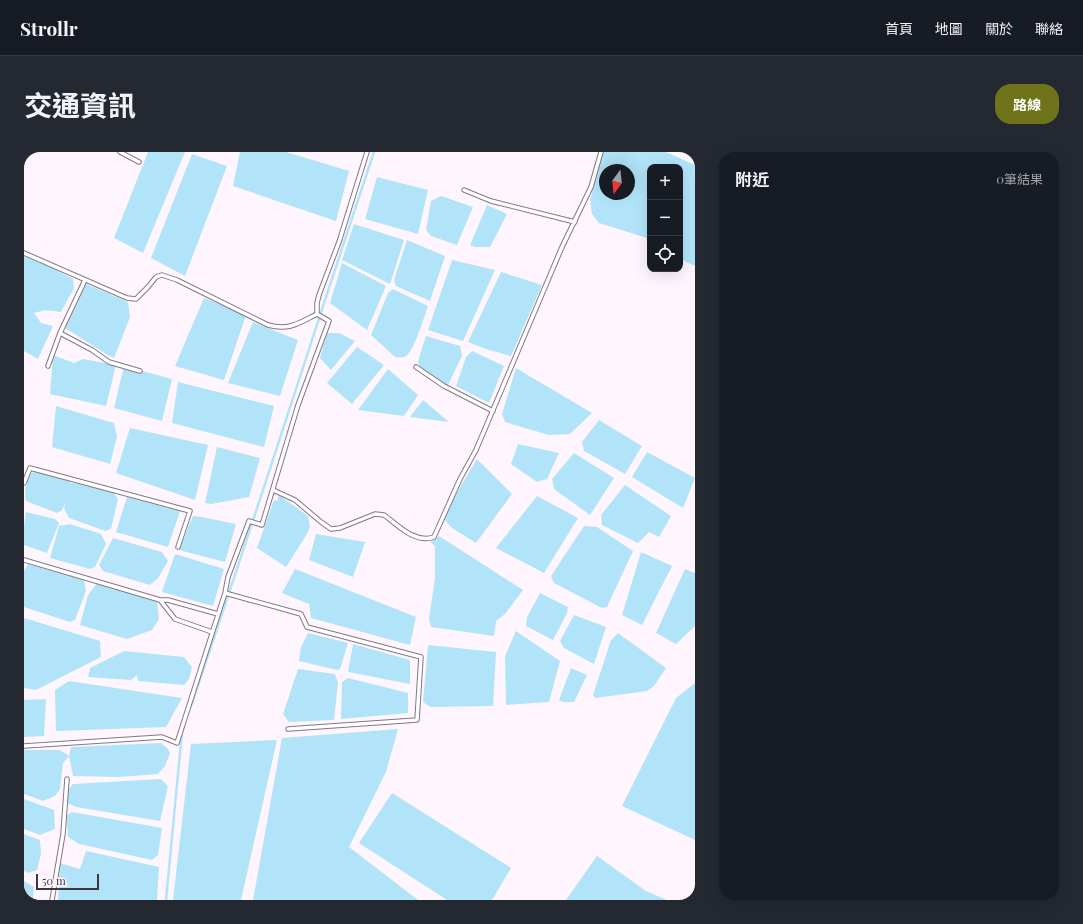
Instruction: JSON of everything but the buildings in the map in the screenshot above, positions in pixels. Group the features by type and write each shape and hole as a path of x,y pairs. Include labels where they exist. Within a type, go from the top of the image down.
{"lane":[{"path":"120,152 139,162"},
{"path":"317,314 319,295 339,242 367,152"},
{"path":"273,490 295,500 331,529 340,528 375,514 380,514 384,515 414,536 423,539 434,537 460,479 476,450 562,247 591,187 601,152"},
{"path":"464,190 491,201 575,222"},
{"path":"24,253 126,298 136,299 156,277 162,275 176,280 268,325 279,328 296,326 317,314"},
{"path":"48,366 60,333 85,280"},
{"path":"24,746 162,737 177,743 225,593 228,577 250,522 262,525 298,405 329,321 317,314"},
{"path":"60,333 92,350 109,362 140,371"},
{"path":"416,367 444,386 493,411"},
{"path":"24,483 30,468 190,511 178,547"},
{"path":"24,560 160,600 168,600 218,614"},
{"path":"225,593 301,614 306,627 421,657 417,720 288,729"},
{"path":"160,600 175,619 212,632"},
{"path":"52,900 62,834 67,779"}],"water":[{"path":"148,152 185,152 143,253 114,238"},
{"path":"240,152 286,152 349,171 336,221 233,186"},
{"path":"602,152 666,152 695,165 695,266 683,260 683,164 647,164 647,238 599,223 592,214 590,200 599,164"},
{"path":"192,154 227,166 185,276 151,258"},
{"path":"377,177 428,190 418,234 365,219"},
{"path":"441,196 473,207 457,245 431,236 426,230 431,201"},
{"path":"487,205 507,214 490,247 475,247 470,245"},
{"path":"354,224 404,240 390,284 342,260"},
{"path":"407,240 445,256 430,301 396,286 394,280"},
{"path":"24,256 49,266 73,279 74,288 61,312 45,310 34,313 41,323 53,326 38,359 24,351"},
{"path":"452,260 495,270 463,341 428,330"},
{"path":"342,263 386,286 367,330 330,303"},
{"path":"501,272 542,285 511,356 468,342"},
{"path":"86,284 128,302 130,317 114,358 65,328"},
{"path":"393,289 428,306 413,346 407,355 402,358 395,357 371,335 388,293"},
{"path":"204,298 246,315 224,380 175,366"},
{"path":"253,322 298,340 280,396 228,383"},
{"path":"327,333 339,333 355,341 331,370 320,358"},
{"path":"426,336 460,346 462,356 447,387 420,371 418,361"},
{"path":"357,347 384,365 352,404 327,383"},
{"path":"472,351 504,366 489,403 456,386 466,357"},
{"path":"53,355 74,363 83,359 116,365 106,406 50,394"},
{"path":"124,366 172,379 162,421 114,408"},
{"path":"516,368 592,413 570,434 549,435 505,422 502,414"},
{"path":"388,369 418,395 404,416 358,410"},
{"path":"178,382 274,406 264,447 172,423"},
{"path":"423,400 449,422 410,417"},
{"path":"56,406 114,423 117,437 110,464 52,447"},
{"path":"599,420 642,446 625,474 584,451 582,442"},
{"path":"130,428 208,445 195,500 116,473"},
{"path":"518,444 559,453 547,479 537,482 511,464"},
{"path":"217,447 260,458 249,497 211,504 205,503"},
{"path":"647,452 695,478 683,508 632,477"},
{"path":"574,453 614,478 590,515 554,489 552,479"},
{"path":"477,459 512,494 476,543 452,528 442,517"},
{"path":"41,471 68,480 72,484 113,492 118,499 111,529 105,531 69,518 64,508 66,501 62,510 57,513 26,501 25,494 29,476 31,473"},
{"path":"625,485 671,516 659,537 649,532 638,543 602,525 601,515"},
{"path":"279,495 308,516 310,526 307,534 286,567 257,548 274,500 277,501"},
{"path":"537,496 578,518 544,573 496,548"},
{"path":"127,497 180,511 168,547 116,532"},
{"path":"26,512 55,519 59,523 47,553 24,545"},
{"path":"193,516 236,524 225,562 179,550"},
{"path":"70,524 101,534 106,544 95,567 90,569 50,558 59,526"},
{"path":"584,526 597,527 633,551 607,607 602,608 554,583 551,576"},
{"path":"316,534 365,542 353,577 309,560"},
{"path":"439,536 523,590 505,614 496,621 494,636 431,627 429,619 435,578 435,546 430,542"},
{"path":"113,538 162,552 168,561 158,578 150,585 103,571 99,565"},
{"path":"641,552 672,566 642,625 622,615"},
{"path":"175,554 224,569 213,606 162,592"},
{"path":"28,564 84,580 86,591 75,620 70,622 24,607 24,571"},
{"path":"295,569 416,617 410,645 311,618 309,604 282,593"},
{"path":"685,569 695,573 695,626 676,644 656,633"},
{"path":"97,583 157,601 159,619 152,630 127,639 80,625 88,595"},
{"path":"540,593 568,607 567,613 553,640 526,626 527,617"},
{"path":"574,615 606,627 594,664 564,648 560,641"},
{"path":"24,618 100,641 101,657 36,690 24,688"},
{"path":"516,631 560,661 549,702 506,705 505,656"},
{"path":"308,633 348,643 340,669 337,670 299,661 301,647"},
{"path":"618,633 666,668 654,686 647,691 595,698 593,695 611,640"},
{"path":"353,644 410,660 410,684 348,672"},
{"path":"428,645 496,652 493,706 430,707 423,702"},
{"path":"124,651 184,657 192,667 189,679 184,685 138,681 137,675 131,680 88,677 90,668"},
{"path":"571,668 587,675 574,702 563,702 559,700"},
{"path":"298,669 335,674 338,683 334,720 289,722 283,714"},
{"path":"348,678 408,693 408,713 341,719 342,682"},
{"path":"69,681 182,698 166,727 56,731 55,690"},
{"path":"695,683 695,840 622,806 676,698"},
{"path":"46,699 44,736 24,737 24,700"},
{"path":"398,729 386,772 349,847 418,900 253,900 282,738"},
{"path":"277,740 241,900 173,900 191,744"},
{"path":"161,743 170,753 165,766 158,774 118,777 73,776 69,756 71,747"},
{"path":"24,750 60,750 69,756 63,763 60,789 55,796 43,801 24,794"},
{"path":"161,779 168,786 160,821 76,807 67,803 65,794 73,784"},
{"path":"392,793 511,868 492,900 447,900 359,843"},
{"path":"24,799 54,810 55,829 40,835 24,829"},
{"path":"72,812 162,828 158,855 152,860 79,844 68,837 66,816"},
{"path":"24,834 40,840 41,854 37,870 29,873 24,871"},
{"path":"86,851 159,867 157,900 58,900 60,863 80,869"},
{"path":"597,856 646,891 667,900 566,900"},
{"path":"24,881 34,887 33,900 24,900"}],"waterway":[{"path":"191,706 374,152"},
{"path":"166,900 182,732"}]}
